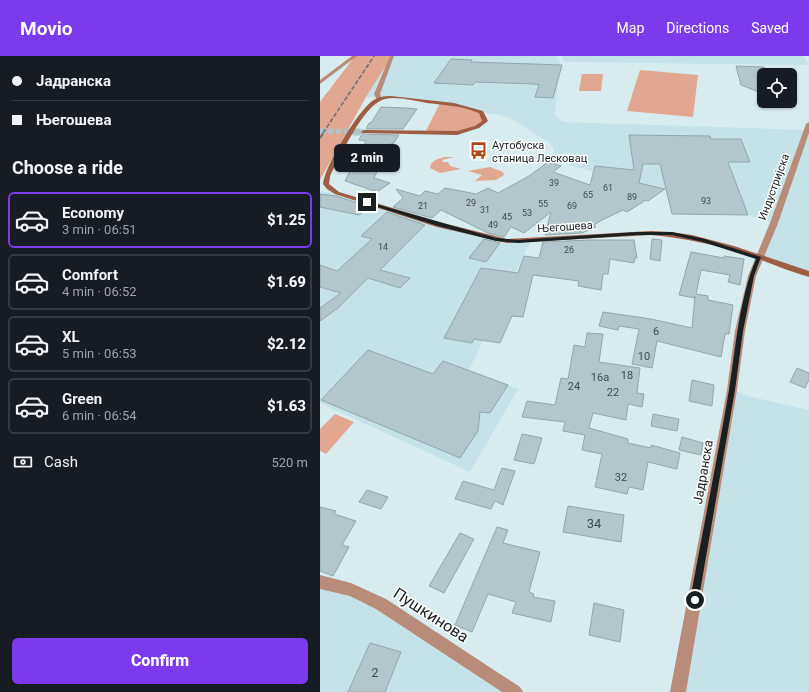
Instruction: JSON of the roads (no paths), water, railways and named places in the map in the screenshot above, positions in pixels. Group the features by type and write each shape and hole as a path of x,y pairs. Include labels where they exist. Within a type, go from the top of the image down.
{"street":[{"path":"320,82 355,56"},
{"path":"364,132 457,132 477,127 485,121 481,112 475,109 412,100 392,98 380,99 377,94 392,56"},
{"name":"Његошева","path":"380,99 369,105 327,176 326,184 337,193 496,239 518,241 637,234 672,234 704,240 809,274"},
{"name":"Индустријска","path":"759,258 774,223 809,124"},
{"name":"Јадранска","path":"678,692 732,390 740,331 752,276 759,258"},
{"name":"Пушкинова","path":"320,582 351,590 381,604 516,692"}],"tunnel":[{"path":"320,131 364,132 353,132"}],"railway":[{"path":"323,133 374,56"},
{"path":"320,138 324,132"}],"place":[{"name":"Аутобуска станица Лесковац","path":"479,151"}]}
